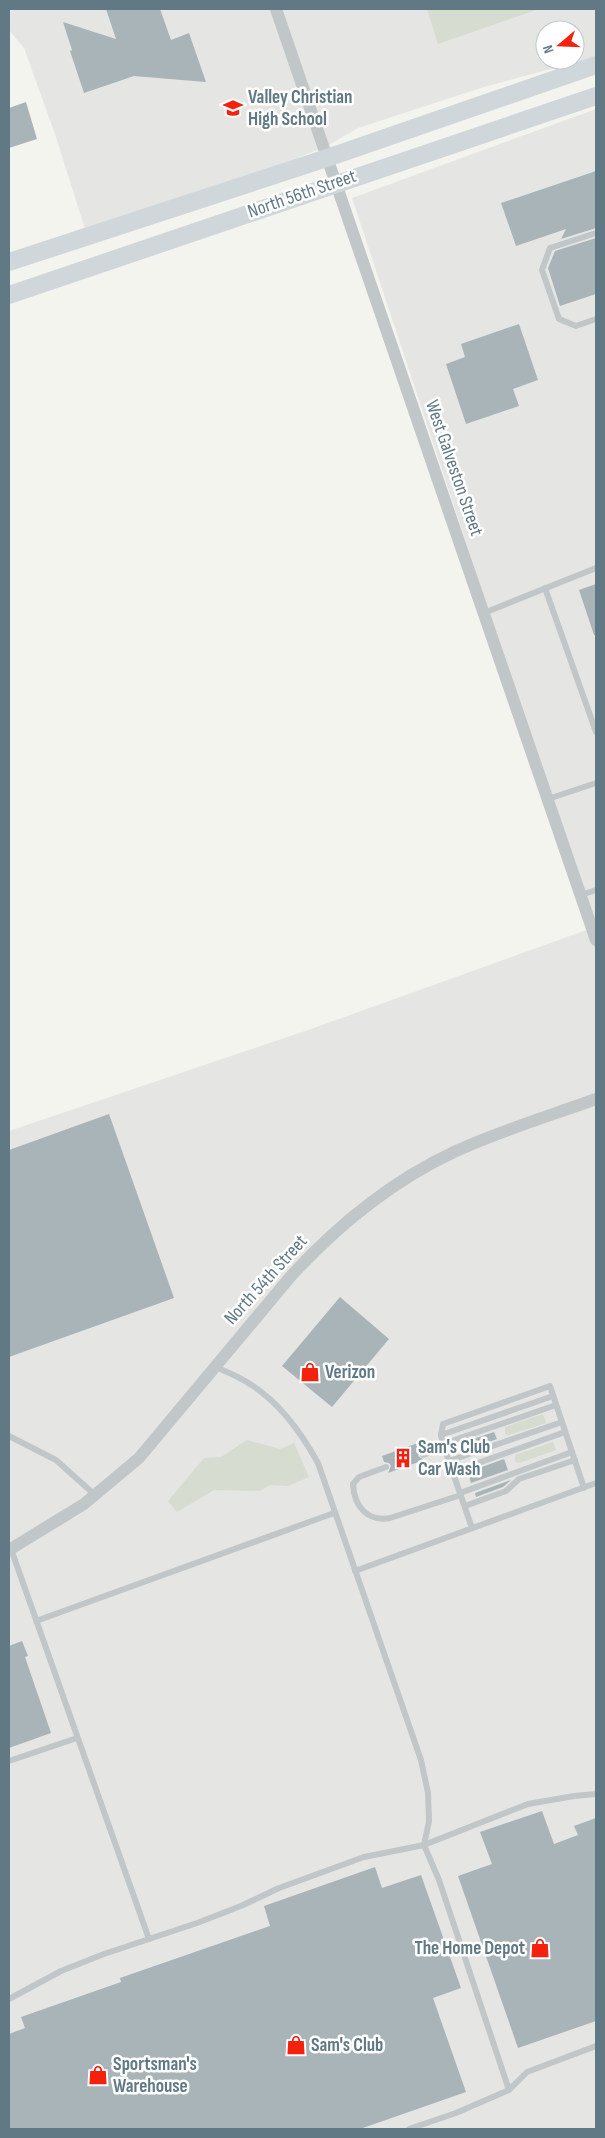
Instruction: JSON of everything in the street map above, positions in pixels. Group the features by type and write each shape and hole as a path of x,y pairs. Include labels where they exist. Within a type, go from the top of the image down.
{"main road":[{"name":"North 56th Street","path":"9,262 327,158 596,65"},
{"name":"North 56th Street","path":"9,295 596,96"}],"street":[{"name":"West Galveston Street","path":"276,9 596,940"},
{"name":"North 54th Street","path":"10,1550 84,1504 139,1458 312,1254 372,1201 452,1153 596,1099"}],"lane":[{"path":"596,233 550,248 542,270 559,319 576,326 596,319"},
{"path":"484,612 596,568"},
{"path":"545,588 596,732"},
{"path":"548,799 596,783"},
{"path":"581,894 596,890"},
{"path":"216,1367 251,1384 283,1414 306,1443 318,1463 421,1760 428,1793 430,1821 424,1845 439,1880 509,2090"},
{"path":"472,1528 441,1436 443,1424 550,1386 584,1488"},
{"path":"423,1455 556,1405"},
{"path":"449,1461 562,1422"},
{"path":"453,1472 566,1432"},
{"path":"9,1436 56,1460 94,1495"},
{"path":"386,1467 359,1477 353,1484 356,1501 365,1513 381,1519 390,1518 460,1494 572,1452"},
{"path":"465,1506 506,1491 519,1479 575,1460"},
{"path":"355,1570 596,1484"},
{"path":"36,1621 334,1513"},
{"path":"10,1550 149,1939"},
{"path":"9,1761 77,1738"},
{"path":"9,1999 61,1971 104,1954 197,1923 279,1888 364,1857 424,1845 528,1804 596,1794"},
{"path":"409,2129 456,2113 509,2090 527,2072 596,2046"}],"shaded area":[{"name":"Valley Christian High School","path":"9,9 596,9 596,57 585,60 585,20 535,20 535,70 547,70 484,87 358,128 327,146 275,167 85,229 56,137 24,48 9,30"},
{"path":"427,9 539,9 438,44"},
{"path":"596,109 596,935 352,198"},
{"path":"592,928 596,940 596,2129 9,2129 9,1131 311,1029"},
{"path":"543,1414 546,1423 509,1435 505,1434 505,1427"},
{"path":"247,1440 280,1449 294,1443 309,1477 288,1486 270,1485 260,1491 214,1490 177,1512 168,1501 204,1458 221,1457"},
{"path":"553,1442 556,1450 519,1463 515,1462 515,1455"}],"building":[{"path":"106,9 160,9 171,40 189,33 206,82 134,76 84,93 70,51 72,50 63,22 116,39"},
{"path":"26,102 37,139 9,148 9,108"},
{"path":"596,171 596,228 561,239 566,229 516,246 501,203"},
{"path":"596,238 596,294 560,306 548,268 555,251"},
{"path":"519,324 538,380 513,389 519,406 466,424 446,364 465,357 461,344"},
{"path":"596,584 596,635 594,635 579,590"},
{"path":"109,1114 174,1298 9,1357 9,1150"},
{"path":"340,1297 389,1339 332,1407 282,1366"},
{"path":"494,1432 497,1439 460,1452 458,1444"},
{"name":"Sam's Club Car Wash","path":"418,1443 421,1450 418,1456 424,1460 388,1473 391,1466 389,1463 384,1462 382,1456"},
{"path":"504,1459 508,1470 471,1483 468,1472"},
{"path":"511,1480 503,1487 476,1497 475,1493"},
{"path":"22,1641 28,1656 25,1657 51,1733 9,1748 9,1646"},
{"name":"The Home Depot","path":"542,1811 554,1844 578,1835 574,1826 596,1818 596,2021 518,2048 458,1876 492,1864 480,1832"},
{"name":"Sam's Club","path":"375,1867 382,1888 421,1875 461,1988 433,1998 466,2092 360,2129 9,2129 9,2034 25,2028 21,2017 121,1982 120,1978 270,1926 264,1906"}],"place":[{"name":"Valley Christian High School","path":"233,108"},
{"name":"Verizon","path":"310,1372"},
{"name":"Sam's Club Car Wash","path":"403,1458"},
{"name":"The Home Depot","path":"540,1948"},
{"name":"Sam's Club","path":"296,2045"},
{"name":"Sportsman's Warehouse","path":"98,2075"}]}
